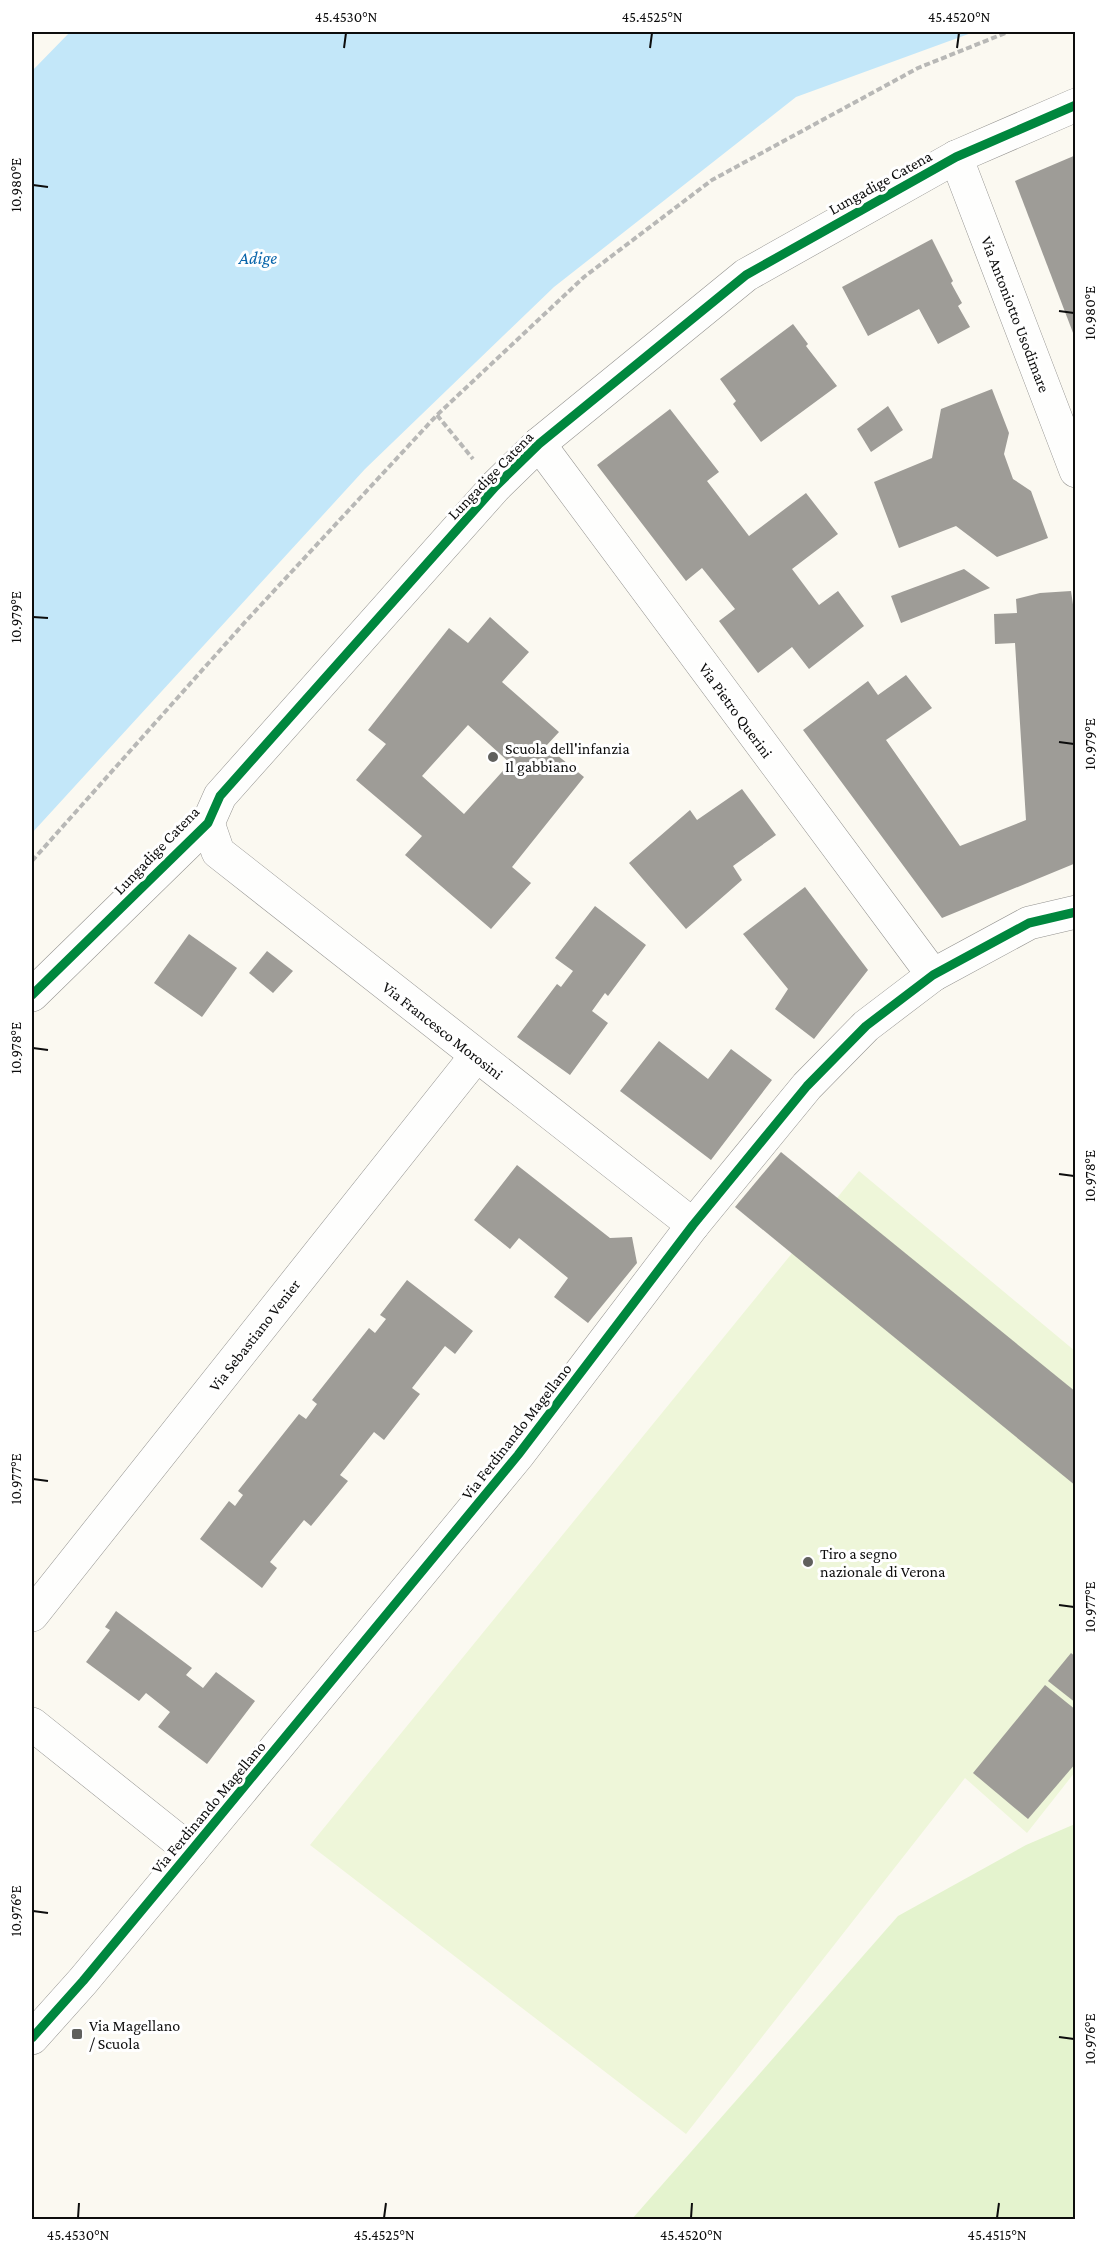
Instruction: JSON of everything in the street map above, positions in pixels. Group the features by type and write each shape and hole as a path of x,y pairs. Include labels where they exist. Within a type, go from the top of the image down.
{"street":[{"name":"Lungadige Catena","path":"32,995 208,823 220,796 495,487 539,444 746,275 956,157 1076,105"},
{"name":"Via Antoniotto Usodimare","path":"956,157 1076,471"},
{"name":"Via Pietro Querini","path":"539,444 933,975"},
{"name":"Via Francesco Morosini","path":"208,823 218,852 693,1225"},
{"name":"Via Ferdinando Magellano","path":"32,2038 83,1981 518,1455 693,1225 807,1086 866,1026 933,975 1029,923 1076,912"},
{"name":"Via Sebastiano Venier","path":"32,1615 476,1056"},
{"path":"32,1724 191,1851"}],"path":[{"path":"32,861 246,621 437,415 584,277 712,180 918,68 1008,32"},
{"path":"437,415 473,460"}],"green space":[{"name":"Tiro a segno nazionale di Verona","path":"859,1171 1075,1351 1075,1772 1027,1833 965,1778 686,2134 310,1845"},
{"path":"1075,1824 1075,2219 632,2219 898,1916 1026,1845"}],"water":[{"name":"Adige","path":"70,32 974,32 796,97 554,287 365,469 32,833 32,71"}],"building":[{"path":"1076,155 1076,338 1075,338 1015,181"},
{"path":"932,239 962,303 958,306 970,327 938,344 919,309 868,336 842,287"},
{"path":"793,324 808,344 806,346 837,386 761,442 733,404 736,401 720,379"},
{"path":"992,389 1009,433 1004,454 1013,479 1031,491 1048,538 997,557 956,526 899,548 874,482 932,458 941,409"},
{"path":"888,406 903,430 871,452 857,429"},
{"path":"670,409 719,472 707,481 749,536 806,493 838,534 792,569 819,605 838,591 864,626 809,669 792,647 758,673 719,621 735,609 702,568 686,581 597,465"},
{"path":"964,569 990,588 901,623 891,596"},
{"path":"1071,591 1076,625 1076,863 942,918 803,730 868,681 878,695 906,675 932,708 886,740 960,846 1026,820 1015,643 995,644 994,614 1017,613 1016,599 1040,593"},
{"path":"490,617 529,652 502,682 559,732 546,746 584,777 512,867 531,883 491,929 405,855 422,836 356,780 386,744 368,730 449,628 468,643","holes":["468,725 510,763 464,814 422,776"]},
{"path":"742,789 776,835 733,866 742,880 686,929 629,863 690,810 697,820"},
{"path":"805,887 868,970 814,1039 775,1009 788,989 743,934"},
{"path":"595,906 646,945 608,996 605,993 592,1011 608,1023 570,1075 517,1037 557,984 561,987 573,971 555,958"},
{"path":"189,934 237,968 202,1017 154,983"},
{"path":"267,951 293,971 273,993 249,973"},
{"path":"659,1041 708,1079 731,1049 772,1080 711,1160 620,1091"},
{"path":"781,1152 1076,1392 1076,1486 735,1207"},
{"path":"517,1165 610,1238 632,1237 637,1263 588,1323 554,1297 568,1278 519,1238 510,1249 474,1220"},
{"path":"407,1280 473,1331 455,1354 445,1346 412,1388 420,1394 384,1440 374,1432 340,1475 348,1481 311,1526 304,1520 270,1562 277,1568 262,1588 200,1539 229,1501 235,1506 243,1495 238,1491 299,1414 306,1419 317,1404 312,1400 369,1328 375,1333 386,1319 380,1315"},
{"path":"116,1611 192,1668 186,1675 203,1688 216,1672 255,1701 207,1764 158,1727 170,1712 146,1693 139,1701 86,1662 110,1630 105,1627"},
{"path":"1071,1653 1076,1657 1076,1703 1048,1681"},
{"path":"1045,1685 1076,1710 1076,1763 1028,1819 973,1773"}],"cycle path":[{"path":"32,995 208,823 220,796 495,487 539,444 746,275 956,157 1076,105"},
{"path":"32,2038 83,1981 518,1455 693,1225 807,1086 866,1026 933,975 1029,923 1076,912"}],"place":[{"name":"Scuola dell'infanzia Il gabbiano","path":"493,757"},
{"name":"Tiro a segno nazionale di Verona","path":"808,1562"},
{"name":"Via Magellano / Scuola","path":"77,2034"}]}
